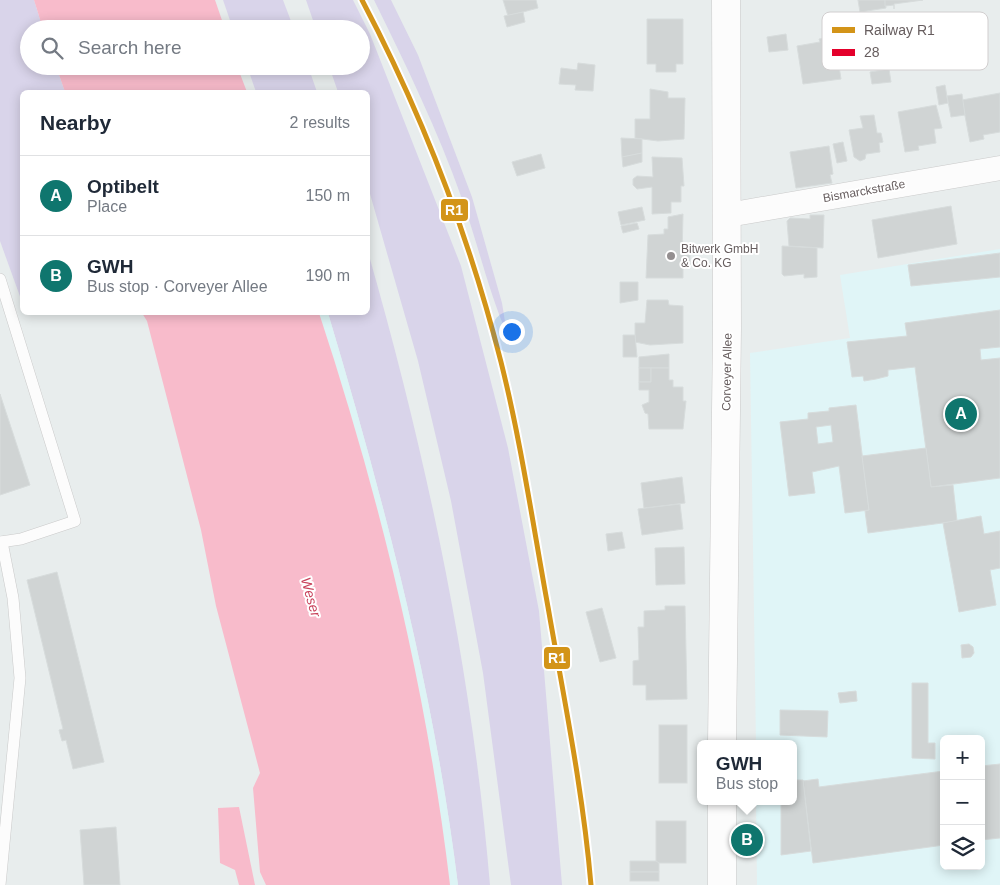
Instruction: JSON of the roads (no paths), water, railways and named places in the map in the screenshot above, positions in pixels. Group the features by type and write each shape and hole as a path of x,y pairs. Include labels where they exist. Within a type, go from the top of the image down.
{"street":[{"name":"Corveyer Allee","path":"722,740 728,215 726,0"},
{"name":"Bismarckstraße","path":"728,215 1000,168"},
{"path":"722,805 722,885"}],"lane":[{"path":"0,279 75,521 21,539 1,542 13,598 20,678 0,885"},
{"path":"0,597 13,598"}],"water":[{"path":"34,0 215,0 222,20 40,20"},
{"path":"59,75 240,75 246,90 64,90"},
{"name":"Weser","path":"143,315 320,315 362,453 399,596 428,740 450,885 266,885 260,872 253,788 260,773 216,606 201,530 147,321"},
{"path":"239,807 255,885 239,885 235,870 220,863 218,808"}],"railway":[{"path":"540,562 581,800 591,885"}],"rail line":[{"name":"R1","path":"362,0 405,87 442,177 474,268 501,362 521,453 572,745 588,850 591,885"}],"place":[{"name":"Bitwerk GmbH & Co. KG","path":"671,256"},
{"name":"Optibelt","path":"961,414"},
{"name":"GWH","path":"747,840"}]}
